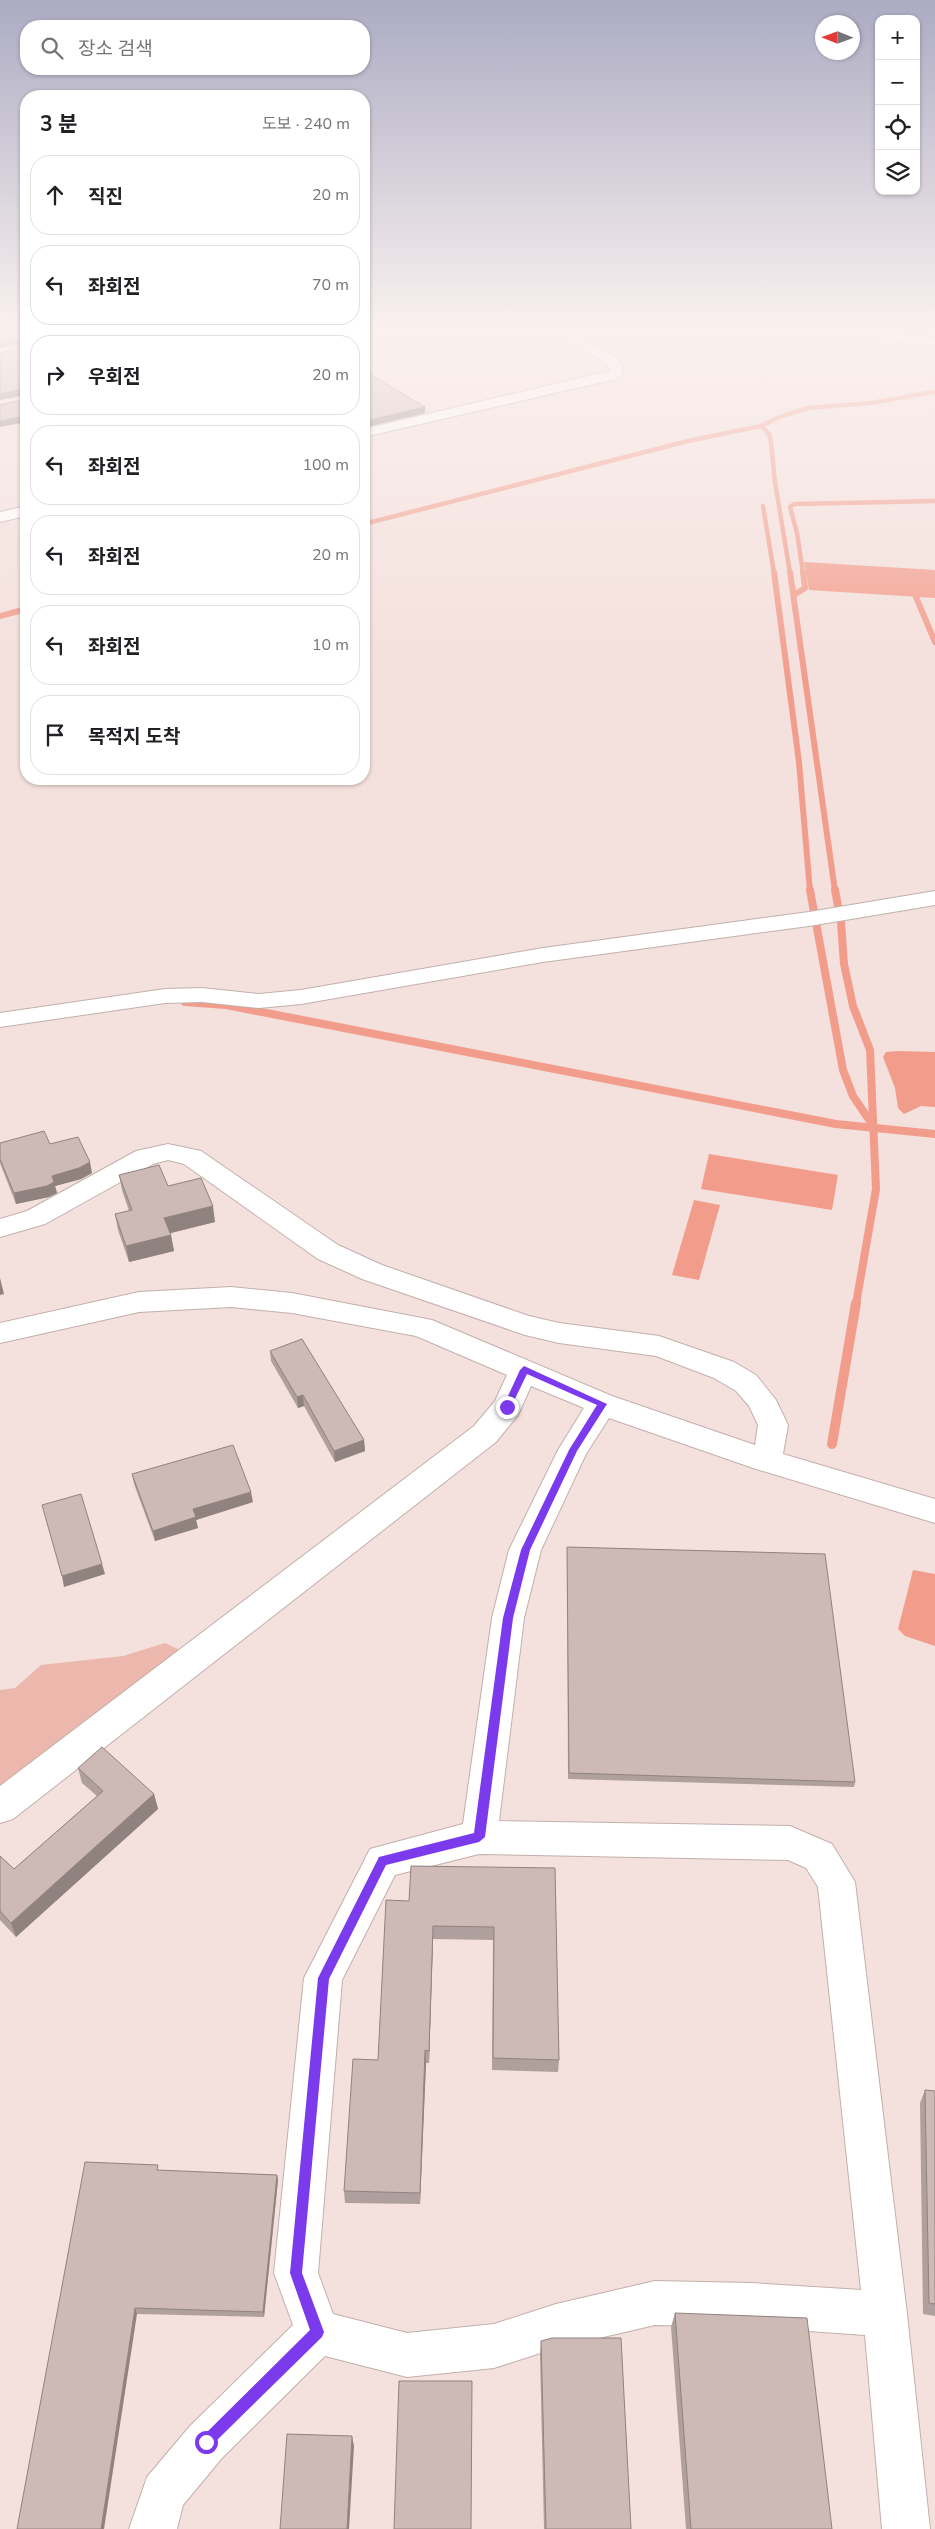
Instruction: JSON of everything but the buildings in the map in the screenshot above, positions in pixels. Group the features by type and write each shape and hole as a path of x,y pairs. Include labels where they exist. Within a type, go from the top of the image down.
{"street":[{"path":"0,517 20,512"},
{"path":"0,1020 165,996 202,995 259,1001 301,997 543,956 809,919 935,898"},
{"path":"0,1228 36,1218 144,1157 168,1152 192,1157 328,1252 372,1272 525,1325 559,1333 659,1346 724,1370 746,1383 762,1400 772,1425 767,1461"},
{"path":"0,1333 139,1302 231,1297 292,1303 422,1327 602,1404 767,1461 935,1510"},
{"path":"0,1807 486,1434 507,1407 524,1370"},
{"path":"479,1837 508,1618 525,1550 573,1450 602,1404"},
{"path":"318,2332 296,2273 323,1978 383,1861 479,1837 790,1843 819,1856 836,1882 885,2314 906,2529"},
{"path":"318,2332 407,2355 494,2346 556,2326 655,2303 751,2306 885,2314"},
{"path":"153,2529 163,2493 206,2442 318,2332"}],"shaded area":[{"path":"804,562 935,570 935,598 809,590"},
{"path":"886,1052 935,1052 935,1107 921,1106 904,1114 898,1108 895,1088 883,1057"},
{"path":"709,1154 838,1175 832,1210 701,1189"},
{"path":"694,1200 720,1205 699,1280 672,1275"},
{"path":"913,1570 935,1574 935,1646 905,1636 898,1629"},
{"path":"165,1643 184,1652 0,1793 0,1690 15,1688 41,1665 123,1656"}],"waterway":[{"path":"370,522 676,444"},
{"path":"771,444 775,482 790,573"},
{"path":"803,573 797,533 790,507 794,504 935,501"},
{"path":"763,506 774,573"},
{"path":"774,572 799,762 810,891"},
{"path":"790,572 835,891"},
{"path":"794,595 805,588 803,572"},
{"path":"916,597 935,642"},
{"path":"0,616 20,611"},
{"path":"810,890 843,1070 853,1096 873,1126"},
{"path":"835,890 841,922 844,964 853,1006 870,1050 873,1126"},
{"path":"185,1002 226,1005 836,1124 873,1128"},
{"path":"856,1304 876,1189 873,1128"},
{"path":"873,1128 935,1134"},
{"path":"832,1444 856,1303"}],"route":[{"path":"206,2442 318,2332 296,2273 323,1978 383,1861 479,1837 508,1618 525,1550 573,1450 602,1404 524,1370 507,1407"}]}
